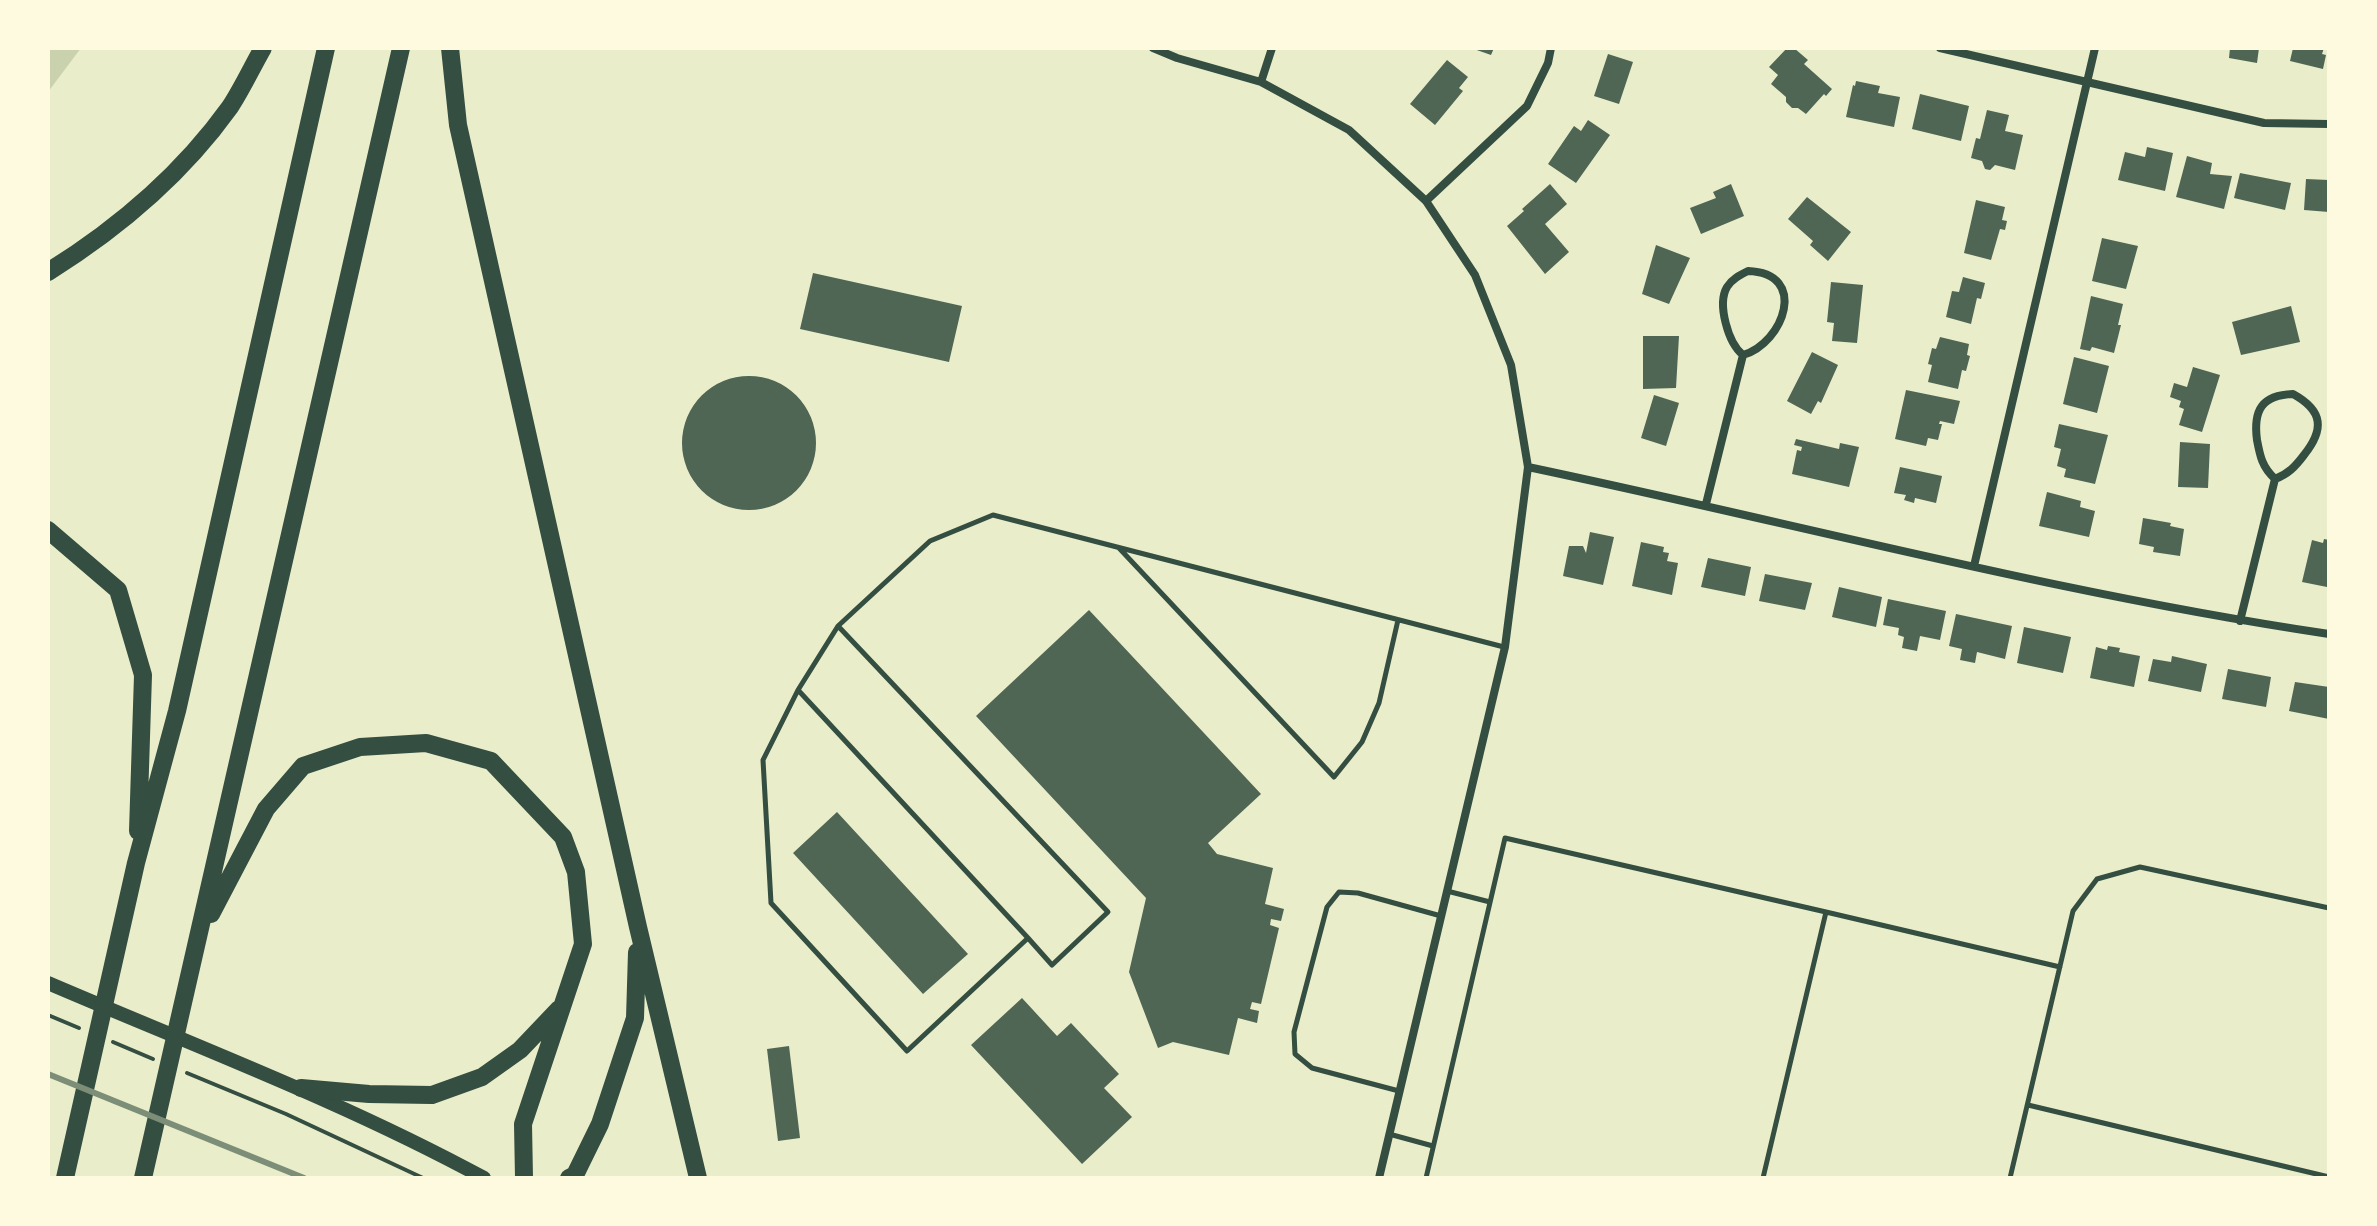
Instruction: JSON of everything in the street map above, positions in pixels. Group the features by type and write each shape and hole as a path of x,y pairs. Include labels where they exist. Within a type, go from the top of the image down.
{"highway":[{"path":"48,272 74,256 160,189 230,107 263,48"},
{"path":"65,1178 136,863 177,711 326,48"},
{"path":"143,1178 401,48"},
{"path":"450,48 458,125 638,927 698,1178"},
{"path":"48,530 118,590 143,675 136,863"},
{"path":"195,945 266,809 303,766 360,747 426,743 491,761 563,837 576,872 583,944 523,1124 524,1178"},
{"path":"569,1178 575,1175 600,1124 635,1018 638,927"},
{"path":"301,1088 432,1095 482,1077 520,1050 564,1004"}],"main road":[{"path":"48,983 301,1088 408,1137 484,1178"}],"street":[{"path":"1153,48 1261,82 1349,130 1426,201 1475,275 1511,365 1528,467 1505,647 1379,1178"},
{"path":"1261,82 1272,48"},
{"path":"1426,201 1527,106 1548,63 1551,48"},
{"path":"1941,48 2264,123 2329,124"},
{"path":"1974,566 2095,48"},
{"path":"1748,271 1762,271 1774,277 1782,288 1786,300 1784,314 1764,344 1756,351 1743,355 1729,337 1723,299 1727,286 1737,276 1748,271"},
{"path":"1706,504 1743,355"},
{"path":"2293,394 2305,401 2320,425 2317,438 2294,468 2275,479 2266,471 2261,460 2254,421 2259,409 2269,401 2279,395 2293,394"},
{"path":"1528,467 1706,504 1974,566 2240,621 2329,634"},
{"path":"2240,621 2275,479"}],"lane":[{"path":"1028,938 907,1051 771,903 763,760 798,690 838,626 930,541 993,515 1505,647"},
{"path":"1117,546 1334,777 1362,742 1379,703 1398,620"},
{"path":"798,690 1052,965 1108,912 838,626"},
{"path":"1426,1178 1505,838 2060,967"},
{"path":"2010,1178 2073,911 2097,879 2140,867 2329,908"},
{"path":"1447,891 1490,902"},
{"path":"1399,1091 1312,1068 1295,1054 1294,1032 1327,907 1339,892 1358,893 1441,916"},
{"path":"1763,1178 1826,912"},
{"path":"2028,1105 2329,1177"},
{"path":"1389,1134 1433,1146"}],"path":[{"path":"286,1114 423,1178"}],"green space":[{"path":"48,48 81,48 48,92"}],"building":[{"path":"1471,48 1494,48 1491,55"},
{"path":"1787,48 1794,48 1808,60 1804,64 1832,89 1806,114 1792,108 1786,97 1771,84 1778,75 1769,67"},
{"path":"2230,48 2259,48 2257,63 2229,58"},
{"path":"2293,48 2324,48 2323,69 2290,61"},
{"path":"1608,54 1633,62 1619,104 1594,96"},
{"path":"1447,60 1468,77 1459,88 1463,91 1435,125 1410,104"},
{"path":"1856,81 1880,86 1878,93 1900,97 1894,127 1846,117"},
{"path":"1920,94 1969,106 1961,141 1912,129"},
{"path":"1987,110 2009,115 2005,131 2023,135 2015,170 1995,165 1990,170 1985,169 1982,161 1971,158 1976,138 1980,139"},
{"path":"1588,120 1610,135 1576,183 1548,164 1574,126 1581,131"},
{"path":"2147,147 2173,153 2165,191 2118,180 2125,152 2145,157"},
{"path":"2187,156 2212,163 2210,174 2232,176 2224,209 2176,197"},
{"path":"2240,173 2291,183 2285,210 2234,198"},
{"path":"2306,179 2329,180 2329,212 2304,210"},
{"path":"1550,184 1567,204 1545,224 1569,252 1545,274 1507,226"},
{"path":"1731,184 1744,216 1701,234 1690,208 1716,198 1713,192"},
{"path":"1807,197 1851,232 1828,261 1810,245 1813,241 1788,219"},
{"path":"1976,200 2005,207 2002,220 2007,221 2005,230 2000,229 1991,260 1964,253"},
{"path":"2102,238 2138,246 2126,289 2092,281"},
{"path":"1656,245 1690,258 1669,304 1642,294"},
{"path":"813,273 962,306 949,362 800,329"},
{"path":"1963,277 1985,283 1981,299 1977,298 1971,324 1946,317 1952,291 1959,292"},
{"path":"1831,282 1863,285 1857,343 1832,341 1834,323 1827,322"},
{"path":"2091,296 2123,304 2114,353 2092,347 2090,351 2080,349"},
{"path":"2291,306 2300,342 2241,355 2232,322"},
{"path":"1643,336 1679,336 1676,388 1643,389"},
{"path":"1940,337 1969,344 1967,355 1970,356 1966,371 1962,370 1958,389 1928,382 1932,348 1936,349"},
{"path":"1812,352 1838,365 1821,403 1818,401 1811,414 1787,401"},
{"path":"2074,357 2109,366 2097,413 2063,404"},
{"path":"2193,367 2220,375 2202,432 2179,425 2184,409 2179,407 2181,401 2170,397 2174,383 2187,387"},
{"path":"749,376 775,381 797,395 811,417 816,443 811,469 797,491 775,505 749,510 723,505 701,491 687,469 682,443 687,417 701,395 723,381"},
{"path":"1906,390 1960,401 1954,424 1940,421 1938,440 1928,438 1926,446 1895,439"},
{"path":"1654,395 1679,403 1666,446 1641,438"},
{"path":"2059,424 2108,435 2095,484 2064,477 2066,469 2057,466 2061,449 2054,447"},
{"path":"1796,439 1839,449 1840,443 1859,447 1849,487 1792,474 1797,450 1801,451 1802,447 1794,445"},
{"path":"2180,442 2210,444 2208,488 2178,487"},
{"path":"1900,467 1942,476 1936,503 1915,498 1914,503 1904,500 1906,495 1894,493"},
{"path":"2047,492 2081,501 2080,507 2095,511 2089,537 2039,526"},
{"path":"2143,518 2171,523 2170,526 2184,529 2180,556 2153,552 2154,547 2139,544"},
{"path":"1590,532 1614,537 1603,585 1563,576 1569,546 1583,546 1586,553"},
{"path":"2324,539 2329,540 2327,587 2302,582 2312,540 2323,543"},
{"path":"1641,542 1664,547 1663,552 1669,553 1667,561 1678,563 1672,595 1632,586"},
{"path":"1708,558 1751,567 1745,596 1701,587"},
{"path":"1765,574 1812,583 1805,610 1759,601"},
{"path":"1839,587 1882,597 1876,627 1832,617"},
{"path":"1888,599 1946,611 1940,640 1920,636 1917,651 1902,648 1904,637 1898,635 1899,628 1883,625"},
{"path":"1089,610 1261,794 1208,843 1217,854 1273,868 1265,904 1284,909 1281,921 1271,919 1270,925 1279,928 1261,1004 1252,1002 1250,1009 1259,1011 1257,1023 1238,1018 1229,1055 1173,1042 1158,1048 1129,972 1146,898 976,716"},
{"path":"1956,614 2012,626 2005,659 1977,652 1975,663 1960,660 1962,649 1949,646"},
{"path":"2024,627 2071,637 2063,673 2017,663"},
{"path":"2108,646 2120,648 2119,652 2140,656 2134,687 2090,678 2096,647 2107,650"},
{"path":"2172,656 2207,664 2201,692 2148,681 2153,659 2171,662"},
{"path":"2228,669 2271,677 2266,707 2222,699"},
{"path":"2295,682 2329,687 2329,719 2289,711"},
{"path":"837,812 968,954 923,994 793,853"},
{"path":"1022,998 1057,1036 1071,1023 1119,1074 1104,1088 1132,1117 1082,1164 971,1045"},
{"path":"789,1046 800,1138 778,1141 767,1049"}],"railway":[{"path":"48,1074 304,1178"}]}
